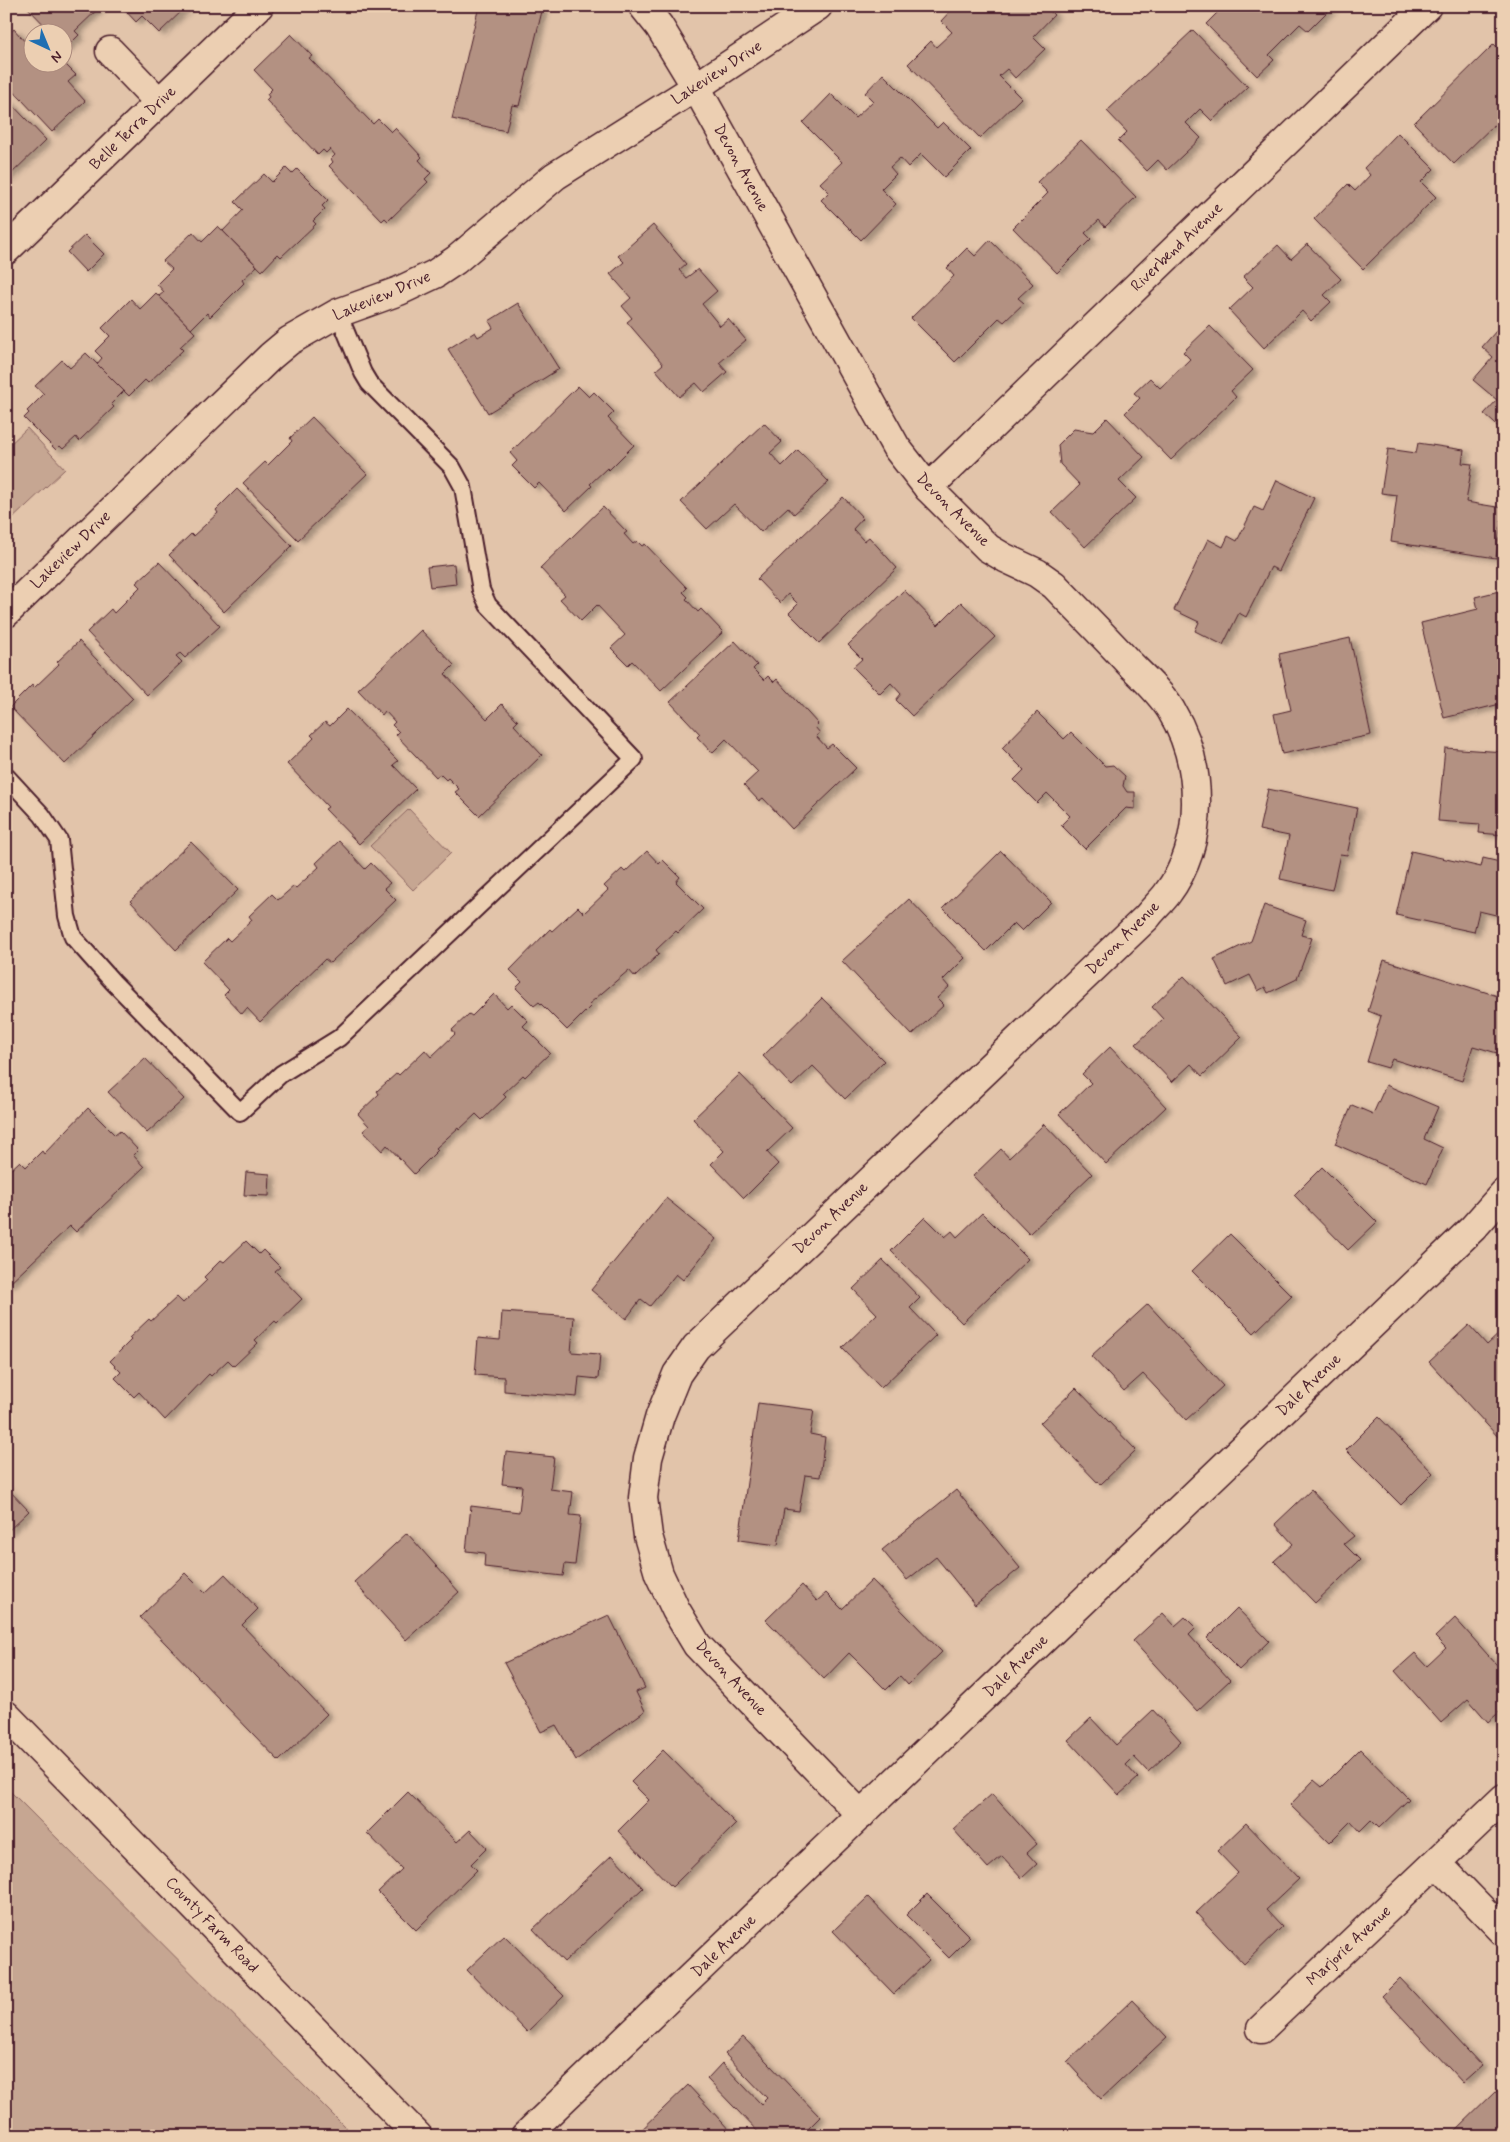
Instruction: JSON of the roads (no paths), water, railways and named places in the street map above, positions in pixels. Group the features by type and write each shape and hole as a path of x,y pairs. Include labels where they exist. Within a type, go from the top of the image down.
{"street":[{"name":"Belle Terra Drive","path":"6,250 260,6"},
{"name":"Devon Avenue","path":"643,6 659,26 696,87 896,447 928,488 988,548 1037,573 1054,585 1153,688 1170,709 1186,739 1194,773 1197,809 1191,842 1168,894 696,1347 676,1374 660,1416 648,1458 642,1498 648,1536 659,1574 676,1610 697,1645 861,1815"},
{"name":"Lakeview Drive","path":"6,613 271,356 289,341 338,313 399,291 435,274 456,260 555,176 696,87 818,6"},
{"name":"Riverbend Avenue","path":"928,488 1426,6"},
{"path":"110,51 160,102"},
{"name":"Dale Avenue","path":"525,2136 1466,1234 1504,1192"},
{"name":"County Farm Road","path":"6,1715 418,2136"},
{"name":"Marjorie Avenue","path":"1261,2029 1504,1798"},
{"path":"1437,1863 1504,1932"}],"lane":[{"path":"6,776 42,815 59,840 67,916 73,937 113,982 240,1112 281,1074 339,1038 634,758 488,605 481,590 462,487 458,476 452,467 363,374 338,313"}]}
